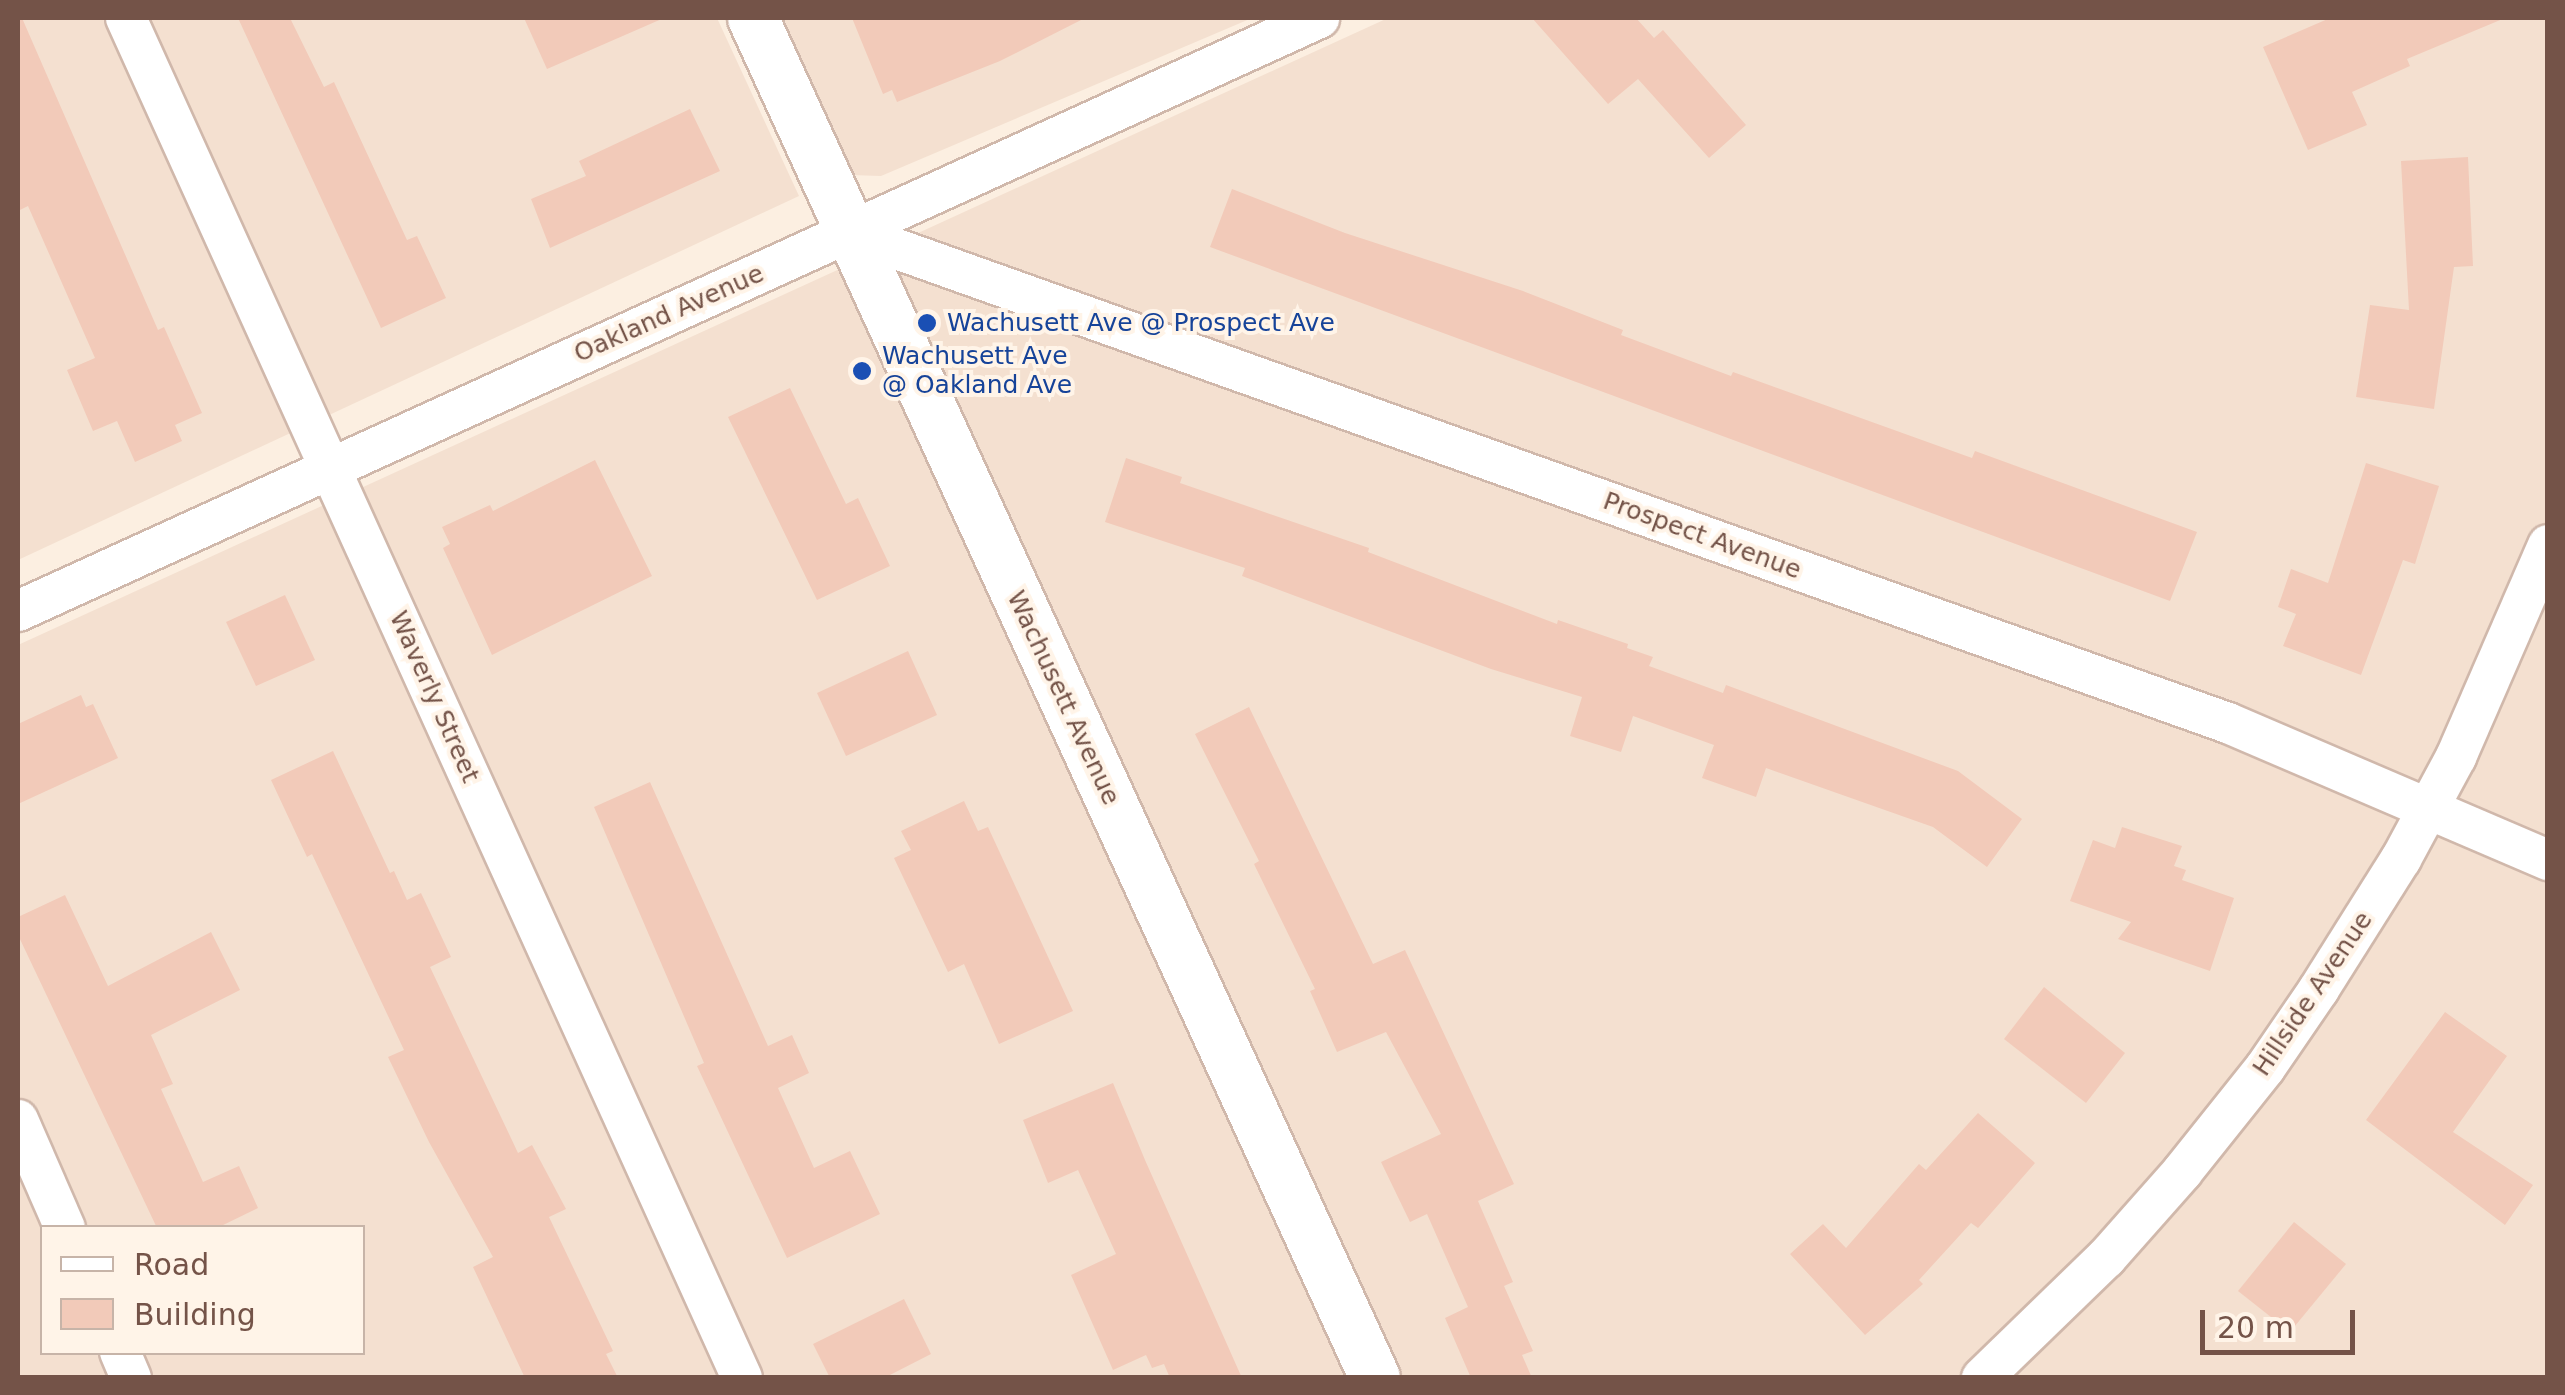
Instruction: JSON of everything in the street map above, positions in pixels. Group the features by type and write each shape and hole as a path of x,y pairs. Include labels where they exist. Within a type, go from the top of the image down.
{"street":[{"name":"Waverly Street","path":"126,18 742,1378"},
{"name":"Wachusett Avenue","path":"753,18 1375,1378"},
{"name":"Oakland Avenue","path":"18,610 1319,18"},
{"name":"Prospect Avenue","path":"849,232 2228,723 2548,860"},
{"name":"Hillside Avenue","path":"1982,1378 2106,1258 2253,1083 2369,913 2430,808 2483,701 2548,545"},
{"path":"18,1120 64,1225"}],"shaded area":[{"path":"18,18 717,18 799,196 18,560"},
{"path":"782,18 1252,18 881,176 850,175"},
{"path":"1388,18 2547,18 2547,1377 18,1377 18,645"}],"building":[{"path":"18,18 22,18 158,330 164,327 202,413 175,425 182,441 135,462 117,421 93,431 67,370 95,358 28,206 18,211"},
{"path":"238,18 290,18 324,87 334,82 407,240 417,236 446,298 381,328"},
{"path":"524,18 664,18 547,69"},
{"path":"852,18 1085,18 1000,61 897,102 892,90 883,94"},
{"path":"1532,18 1636,18 1654,38 1663,30 1746,125 1709,158 1638,79 1608,104"},
{"path":"2330,18 2505,18 2407,59 2410,66 2352,92 2367,125 2308,150 2263,47"},
{"path":"690,109 720,171 550,248 531,199 586,176 579,161"},
{"path":"2468,157 2473,266 2454,267 2434,409 2356,397 2370,305 2409,310 2401,161"},
{"path":"1232,189 1345,233 1523,291 1623,330 1621,335 1731,376 1733,372 1972,458 1975,451 2197,532 2170,601 1210,247"},
{"path":"790,388 846,504 858,498 890,566 817,600 728,417"},
{"path":"1126,458 1182,477 1180,483 1369,548 1368,552 1557,624 1558,620 1628,644 1627,648 1653,657 1649,666 1723,693 1726,685 1958,771 2022,819 1987,867 1933,827 1766,768 1756,797 1702,778 1714,745 1633,716 1621,752 1570,736 1582,697 1491,669 1242,576 1245,568 1105,522"},
{"path":"595,460 652,576 492,655 443,548 450,544 442,527 490,505 493,511"},
{"path":"2366,463 2439,486 2415,564 2403,560 2361,675 2283,646 2296,614 2278,607 2291,569 2328,583"},
{"path":"285,595 315,660 256,686 226,622"},
{"path":"908,651 937,715 846,756 817,693"},
{"path":"81,695 86,707 93,704 118,758 18,804 18,724"},
{"path":"1249,707 1373,964 1405,950 1514,1184 1478,1201 1513,1282 1504,1286 1533,1351 1522,1355 1532,1378 1471,1378 1445,1318 1468,1307 1427,1214 1410,1222 1381,1162 1441,1134 1386,1032 1337,1052 1310,991 1315,989 1254,864 1259,861 1195,734"},
{"path":"333,751 390,873 394,871 407,900 421,893 451,957 430,967 518,1153 532,1145 566,1209 549,1217 613,1351 606,1354 618,1378 525,1378 473,1267 493,1257 429,1142 388,1057 404,1050 312,854 307,857 271,780"},
{"path":"650,782 768,1046 792,1035 809,1073 778,1088 814,1168 850,1151 880,1214 787,1258 697,1066 704,1063 594,807"},
{"path":"964,801 978,831 988,827 1073,1011 999,1044 964,964 948,972 894,858 911,850 901,831"},
{"path":"2122,827 2182,846 2174,866 2186,870 2182,880 2234,898 2210,971 2118,939 2131,922 2070,901 2093,840 2115,848"},
{"path":"65,895 108,986 211,932 240,990 151,1035 173,1084 161,1089 203,1182 239,1166 258,1208 223,1225 156,1225 18,935 18,917"},
{"path":"2044,987 2125,1053 2086,1103 2004,1039"},
{"path":"2445,1012 2507,1056 2453,1132 2533,1185 2505,1225 2366,1120"},
{"path":"1113,1083 1242,1378 1170,1378 1164,1364 1152,1368 1146,1355 1113,1370 1071,1275 1116,1254 1078,1170 1048,1183 1023,1120"},
{"path":"1978,1113 2035,1163 1978,1228 1971,1223 1919,1280 1923,1284 1865,1335 1790,1254 1823,1224 1846,1248 1919,1164 1926,1170"},
{"path":"2294,1222 2346,1264 2290,1332 2238,1291"},
{"path":"904,1299 931,1354 884,1378 830,1378 813,1344"}],"place":[{"name":"Wachusett Ave @ Prospect Ave","path":"927,323"},
{"name":"Wachusett Ave @ Oakland Ave","path":"862,371"}]}
